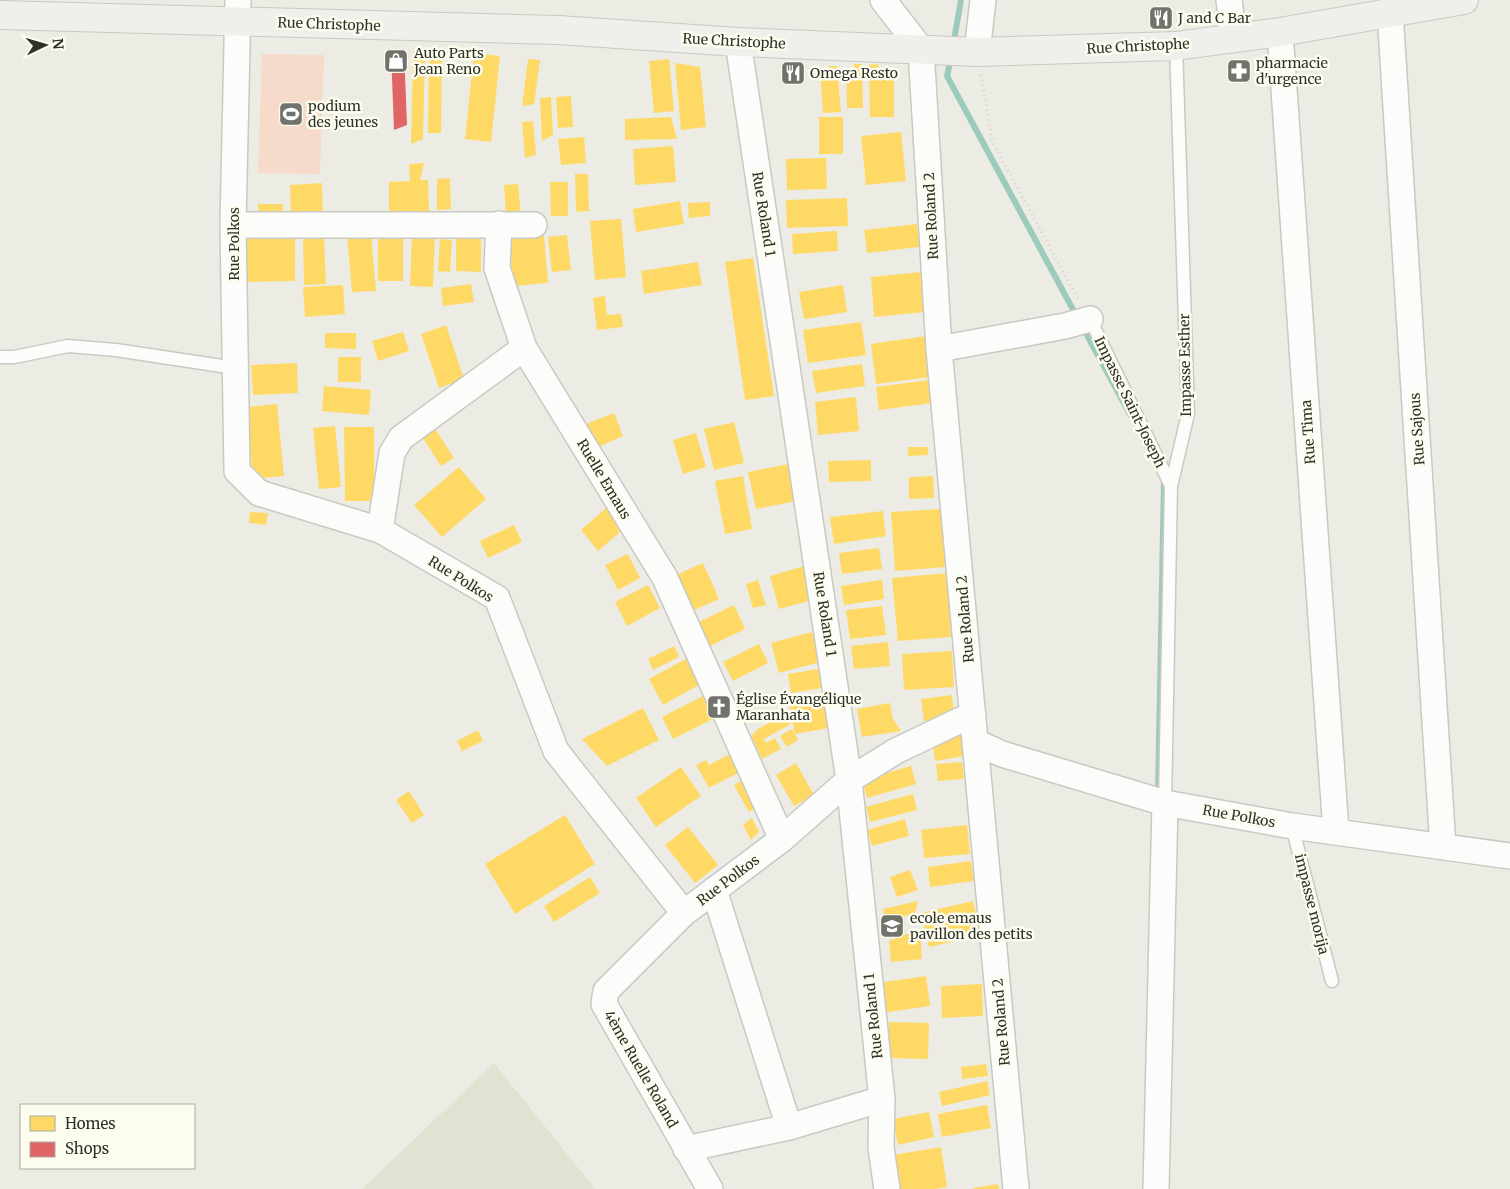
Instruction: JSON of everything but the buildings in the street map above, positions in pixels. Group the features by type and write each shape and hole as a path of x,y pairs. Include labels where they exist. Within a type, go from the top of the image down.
{"street":[{"path":"883,0 921,49"},
{"path":"976,52 983,0"},
{"path":"1229,0 1234,39"},
{"name":"Rue Christophe","path":"0,15 237,11 738,42 976,52 1176,46 1280,32 1464,0"},
{"name":"Rue Polkos","path":"237,11 233,225 237,471 259,493 380,530 497,598 556,751 684,913 782,839 850,780 896,751 974,714"},
{"name":"Rue Sajous","path":"1390,12 1443,847"},
{"name":"Rue Tima","path":"1280,32 1336,832"},
{"name":"Rue Roland 1","path":"738,42 850,780 882,1100 881,1148 887,1189"},
{"name":"Rue Roland 2","path":"921,49 939,349 974,714 1016,1189"},
{"name":"Ruelle Emaus","path":"499,224 497,268 524,348 665,578 782,839"},
{"path":"233,225 534,225"},
{"path":"939,349 1065,326 1090,319"},
{"path":"380,530 392,453 401,438 524,348"},
{"name":"Rue Polkos","path":"976,742 1002,754 1159,801 1292,826 1510,856"},
{"path":"1156,1189 1159,801"},
{"path":"714,890 789,1127"},
{"name":"4ème Ruelle Roland","path":"684,913 606,991 604,1004 710,1189"},
{"path":"686,1149 789,1127 882,1100"}],"lane":[{"name":"Impasse Esther","path":"1159,801 1171,486 1188,414 1176,46"},
{"name":"Impasse Saint-Joseph","path":"1090,319 1171,486"},
{"path":"0,357 14,357 68,346 116,350 235,368"},
{"name":"impasse morija","path":"1292,826 1332,981"}],"path":[{"path":"976,52 992,141 1090,319"}],"shaded area":[{"name":"podium des jeunes","path":"262,54 324,55 320,174 258,173"},
{"path":"494,1063 595,1189 362,1189"}],"waterway":[{"path":"953,46 961,0"},
{"path":"951,58 947,76 1077,317"},
{"path":"1082,326 1131,416"},
{"path":"1158,795 1164,478"}],"place":[{"name":"J and C Bar","path":"1161,18"},
{"name":"Auto Parts Jean Reno","path":"396,61"},
{"name":"pharmacie d'urgence","path":"1239,71"},
{"name":"Omega Resto","path":"793,73"},
{"name":"podium des jeunes","path":"291,114"},
{"name":"Église Évangélique Maranhata","path":"719,707"},
{"name":"ecole emaus pavillon des petits","path":"892,926"}]}
